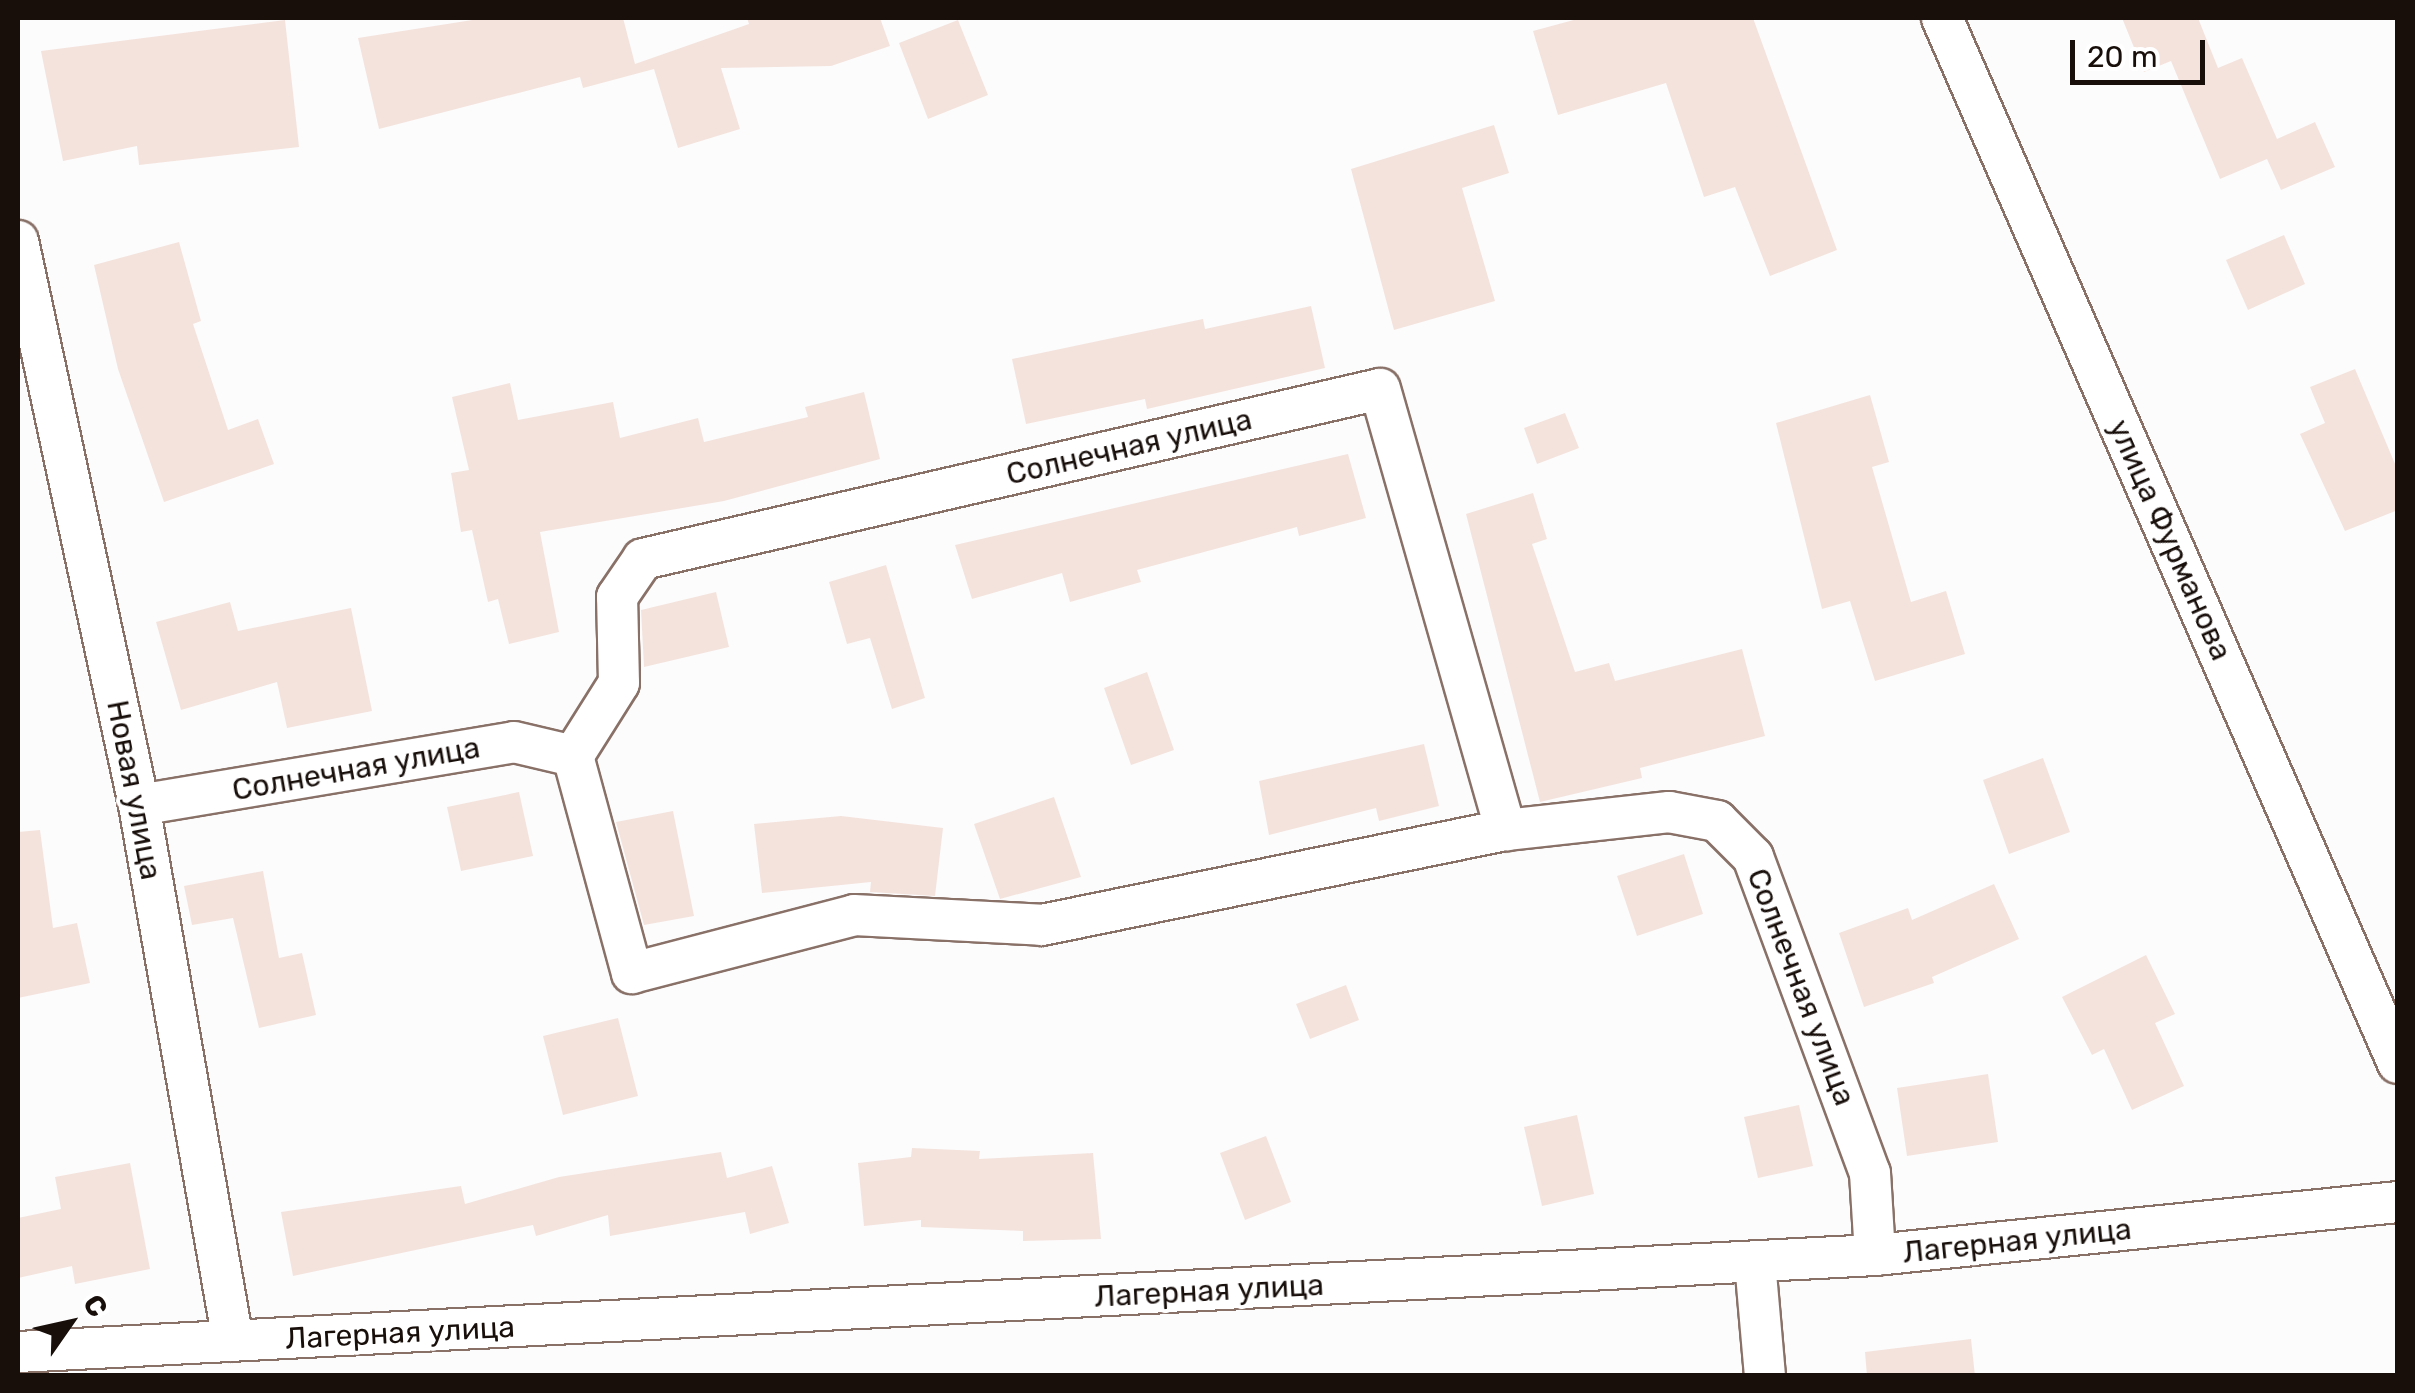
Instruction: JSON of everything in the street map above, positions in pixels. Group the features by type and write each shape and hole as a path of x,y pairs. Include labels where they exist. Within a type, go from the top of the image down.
{"street":[{"name":"улица Фурманова","path":"1942,18 2398,1063"},
{"name":"Новая улица","path":"18,241 139,806 233,1341"},
{"name":"Солнечная улица","path":"1506,830 1380,389 643,560 617,597 618,683 573,756 632,973 854,915 1042,926 1506,830 1669,812 1717,821 1754,858 1870,1173 1875,1255"},
{"name":"Солнечная улица","path":"139,806 514,742 573,756"},
{"name":"Лагерная улица","path":"18,1352 1875,1255 2398,1202"},
{"path":"1755,1262 1765,1376"}],"building":[{"path":"485,18 623,18 635,64 749,24 747,18 880,18 890,46 831,66 721,68 740,129 678,148 654,69 583,88 580,77 379,129 358,38"},
{"path":"1581,18 1753,18 1837,250 1770,276 1735,187 1704,197 1666,83 1558,115 1533,31"},
{"path":"2122,18 2198,18 2218,68 2242,58 2277,139 2315,122 2335,167 2281,190 2267,159 2220,179 2171,61 2144,72"},
{"path":"285,20 299,147 139,165 137,146 63,161 41,51"},
{"path":"958,20 988,95 928,119 899,43"},
{"path":"1494,125 1509,173 1462,188 1495,301 1394,330 1351,169"},
{"path":"2284,235 2305,284 2248,310 2226,260"},
{"path":"179,242 201,321 193,324 228,430 258,419 274,464 164,502 118,369 94,265"},
{"path":"1311,306 1325,368 1147,409 1145,399 1026,424 1012,359 1203,319 1205,329"},
{"path":"2355,369 2398,471 2398,510 2345,531 2300,434 2325,423 2310,387"},
{"path":"510,383 518,420 613,402 620,438 698,418 704,442 808,417 805,407 864,392 880,459 724,501 540,532 559,632 509,644 498,599 488,602 472,530 461,532 451,473 469,470 452,397"},
{"path":"1870,395 1889,462 1872,467 1911,602 1946,591 1965,654 1875,681 1850,601 1822,609 1776,423"},
{"path":"1565,413 1579,448 1537,464 1524,428"},
{"path":"1348,454 1366,518 1299,536 1297,527 1137,570 1141,582 1070,602 1062,573 972,599 955,545"},
{"path":"1533,493 1547,539 1532,544 1575,672 1609,663 1615,681 1742,649 1765,736 1640,768 1642,778 1540,802 1466,514"},
{"path":"886,565 925,698 892,709 870,638 847,644 829,582"},
{"path":"716,592 729,647 644,667 641,610"},
{"path":"230,602 238,631 351,608 372,711 287,728 277,682 181,710 156,622"},
{"path":"1147,672 1174,750 1131,765 1104,688"},
{"path":"1424,744 1439,806 1379,821 1376,808 1269,835 1259,781"},
{"path":"2043,758 2070,832 2009,854 1983,780"},
{"path":"519,792 533,856 461,871 447,807"},
{"path":"1054,797 1081,877 1000,899 974,824"},
{"path":"673,811 694,916 644,925 616,822"},
{"path":"841,816 943,828 935,896 870,892 871,882 762,893 754,824"},
{"path":"40,830 53,928 77,923 90,983 18,998 18,832"},
{"path":"1684,854 1703,914 1637,936 1617,876"},
{"path":"263,871 279,958 302,953 316,1015 259,1028 233,918 192,925 184,886"},
{"path":"1994,884 2019,939 1932,977 1934,983 1864,1007 1839,933 1908,908 1912,920"},
{"path":"2146,955 2175,1014 2155,1023 2184,1086 2132,1110 2104,1049 2092,1055 2062,997"},
{"path":"1346,985 1359,1020 1310,1039 1296,1004"},
{"path":"618,1018 638,1096 563,1115 543,1036"},
{"path":"1988,1074 1998,1142 1907,1156 1897,1088"},
{"path":"1799,1105 1813,1166 1758,1178 1744,1117"},
{"path":"1577,1115 1594,1194 1542,1206 1524,1127"},
{"path":"1266,1136 1291,1202 1245,1220 1220,1153"},
{"path":"912,1148 980,1151 979,1159 1093,1153 1101,1239 1023,1241 1023,1231 921,1227 921,1220 864,1226 858,1163 911,1157"},
{"path":"721,1152 727,1178 772,1166 789,1223 750,1234 745,1212 610,1236 608,1215 536,1236 533,1225 293,1276 281,1212 461,1186 465,1204 559,1177"},
{"path":"130,1163 150,1269 75,1284 72,1266 18,1278 18,1218 61,1209 55,1177"},
{"path":"1971,1339 1975,1376 1867,1376 1865,1352"}]}
